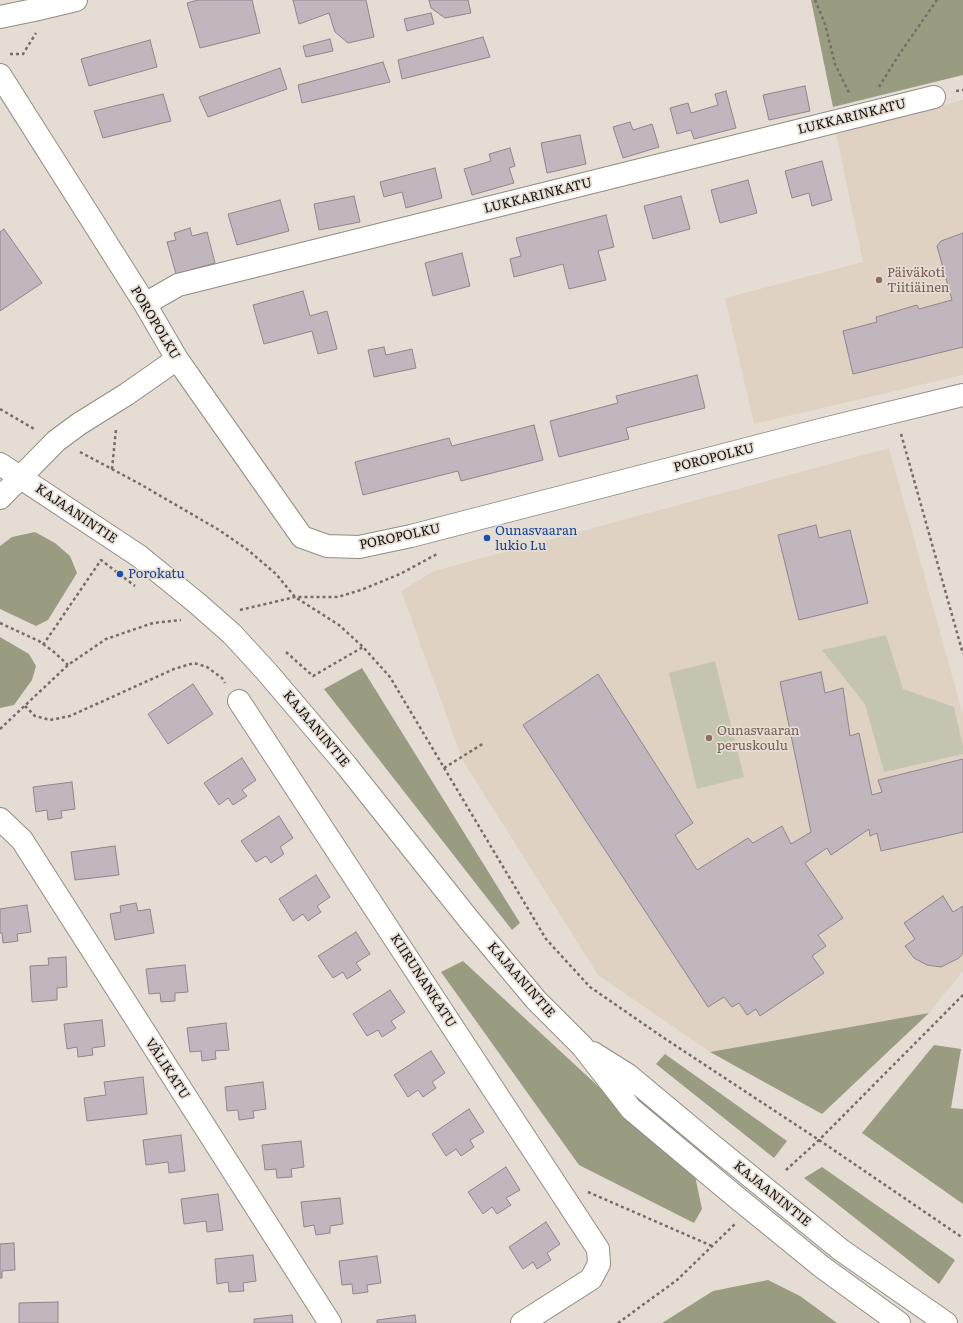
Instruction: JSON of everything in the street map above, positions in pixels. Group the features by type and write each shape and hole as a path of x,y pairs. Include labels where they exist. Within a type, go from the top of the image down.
{"street":[{"path":"0,17 76,0"},
{"name":"POROPOLKU","path":"0,75 145,304 177,359 302,536 327,546 359,547 411,536 824,429 963,395"},
{"name":"LUKKARINKATU","path":"145,304 178,285 934,96"},
{"path":"0,498 56,441 177,359"},
{"name":"KAJAANINTIE","path":"0,464 139,556 232,634 346,764 470,921 536,1000 582,1046 631,1109 822,1267 899,1323"},
{"name":"KIIRUNANKATU","path":"239,701 598,1249 599,1264 590,1279 522,1323"},
{"name":"VÄLIKATU","path":"0,818 22,840 330,1323"},
{"name":"KAJAANINTIE","path":"582,1046 628,1075 841,1250 946,1323"}],"path":[{"path":"815,0 824,24 835,64 850,95 862,115 900,53 938,0"},
{"path":"8,54 23,54 39,29"},
{"path":"0,409 24,423"},
{"path":"112,469 116,427"},
{"path":"900,430 963,654"},
{"path":"80,452 140,484 219,530 248,550 276,574 295,597 339,625 363,647 390,677 546,939 590,987 963,1238"},
{"path":"43,644 101,560 135,586"},
{"path":"0,729 68,665 106,638 153,623 183,620"},
{"path":"0,623 43,644 68,665"},
{"path":"286,652 314,676 363,647"},
{"path":"25,706 34,716 50,720 70,716 174,669 194,663 207,667 222,678 239,701"},
{"path":"444,768 484,743"},
{"path":"786,1170 819,1140 963,995"},
{"path":"560,1189 574,1186 712,1246"},
{"path":"618,1323 677,1280 735,1224"}],"shaded area":[{"name":"Päiväkoti Tiitiäinen","path":"963,100 963,375 754,424 725,298 863,262 836,134"},
{"name":"Ounasvaaran peruskoulu","path":"889,448 963,715 963,971 929,1013 710,1052 598,975 463,761 401,591 434,571"}],"green space":[{"path":"811,0 963,0 963,75 833,107"},
{"path":"35,532 55,543 70,556 77,573 48,620 36,626 0,609 0,546 12,537"},
{"path":"886,635 903,689 954,707 963,746 963,754 884,772 865,704 822,650"},
{"path":"0,637 29,654 36,666 32,680 14,705 0,708"},
{"path":"715,661 744,777 697,789 669,673"},
{"path":"362,668 520,923 512,930 324,689"},
{"path":"463,961 695,1176 702,1209 694,1223 579,1165 441,972"},
{"path":"929,1013 822,1114 710,1052"},
{"path":"934,1045 961,1049 951,1108 963,1109 963,1204 862,1133"},
{"path":"665,1054 787,1141 774,1158 656,1064"},
{"path":"822,1167 955,1260 939,1284 804,1178"},
{"path":"768,1280 800,1296 837,1323 662,1323 713,1291"}],"building":[{"path":"198,0 252,0 260,33 200,48 187,3"},
{"path":"293,0 366,0 374,37 348,43 335,32 329,13 299,24"},
{"path":"429,0 468,0 471,13 445,18 431,8"},
{"path":"431,13 434,24 407,31 404,19"},
{"path":"483,37 490,57 402,79 398,60"},
{"path":"330,39 333,51 306,57 303,46"},
{"path":"150,40 157,67 89,86 81,59"},
{"path":"383,62 390,82 302,103 298,85"},
{"path":"280,68 287,89 208,117 199,97"},
{"path":"805,86 810,111 769,120 763,95"},
{"path":"726,91 736,128 694,139 691,130 677,134 670,108 688,103 691,113 718,105 715,94"},
{"path":"163,94 171,121 103,138 94,111"},
{"path":"630,122 633,130 652,124 659,147 623,158 613,127"},
{"path":"580,135 586,164 547,173 541,143"},
{"path":"510,148 515,166 509,168 514,183 472,195 464,169 491,161 489,154"},
{"path":"822,161 832,200 812,206 809,193 792,198 785,171"},
{"path":"435,168 442,198 406,208 402,192 384,197 380,182"},
{"path":"748,180 757,213 720,223 711,190"},
{"path":"354,196 360,222 319,230 314,204"},
{"path":"681,196 690,229 653,239 644,206"},
{"path":"280,200 289,231 237,245 228,214"},
{"path":"606,215 614,247 598,251 606,280 569,289 563,264 514,277 510,259 521,256 516,238"},
{"path":"190,228 192,236 207,232 215,263 176,274 167,242 176,240 174,233"},
{"path":"4,229 42,283 0,311 0,232"},
{"path":"963,233 963,347 853,374 843,331 877,322 876,317 917,305 919,309 952,300 937,246 941,241"},
{"path":"462,253 470,286 433,296 425,263"},
{"path":"303,291 310,316 327,311 337,349 318,354 312,331 264,344 253,305"},
{"path":"384,347 386,355 412,349 416,368 374,377 368,350"},
{"path":"697,375 705,408 626,428 629,439 559,457 550,421 618,403 616,396"},
{"path":"534,425 543,460 461,481 458,471 363,495 355,462 449,438 452,446"},
{"path":"816,525 819,538 850,530 868,603 799,620 778,535"},
{"path":"821,672 825,693 843,688 850,736 859,733 872,795 882,792 878,780 963,759 963,832 881,851 877,833 870,836 869,829 831,855 827,848 805,863 843,918 818,935 826,946 812,956 824,973 760,1016 756,1009 747,1015 739,1003 732,1007 724,997 708,1007 523,725 598,674 693,823 675,835 697,870 748,838 753,843 782,826 791,844 811,832 780,682"},
{"path":"193,684 213,714 168,744 148,714"},
{"path":"242,758 256,780 242,790 247,796 233,805 228,798 219,805 204,783"},
{"path":"72,782 75,809 61,811 62,818 48,820 47,810 36,812 33,787"},
{"path":"279,816 293,838 280,847 284,854 271,863 266,856 256,862 241,841"},
{"path":"115,846 119,875 75,880 71,852"},
{"path":"316,875 330,897 317,906 321,912 308,921 303,914 293,921 279,899"},
{"path":"943,896 953,912 963,906 963,953 959,958 941,967 927,965 914,958 905,946 915,939 904,923"},
{"path":"136,903 138,911 150,909 154,933 115,940 110,914 121,912 120,906"},
{"path":"27,905 31,932 17,934 18,941 3,943 2,933 0,933 0,909"},
{"path":"356,932 370,954 356,963 361,970 347,979 343,972 333,978 318,956"},
{"path":"66,957 67,987 57,988 57,1000 32,1002 30,966 49,965 48,958"},
{"path":"185,965 188,992 175,993 175,1001 161,1002 160,993 149,994 146,969"},
{"path":"390,990 405,1012 391,1021 396,1028 382,1037 378,1030 367,1036 353,1014"},
{"path":"102,1020 105,1046 92,1048 93,1055 78,1057 77,1047 67,1049 64,1024"},
{"path":"226,1023 229,1050 215,1051 216,1059 202,1061 201,1051 190,1052 187,1028"},
{"path":"431,1051 445,1073 432,1082 436,1088 423,1097 418,1090 408,1097 394,1075"},
{"path":"143,1077 147,1114 87,1121 84,1098 106,1095 104,1082"},
{"path":"263,1082 266,1109 253,1111 254,1118 239,1120 238,1110 227,1111 225,1087"},
{"path":"469,1109 484,1132 470,1140 474,1147 461,1156 456,1149 446,1156 432,1134"},
{"path":"181,1135 185,1171 169,1173 168,1162 146,1165 143,1140"},
{"path":"301,1141 304,1167 291,1169 292,1177 277,1178 276,1169 265,1170 262,1145"},
{"path":"506,1167 520,1190 506,1198 511,1205 497,1214 492,1207 483,1214 468,1192"},
{"path":"218,1194 223,1230 207,1232 206,1221 184,1224 181,1199"},
{"path":"340,1198 343,1224 330,1226 330,1233 316,1235 314,1225 304,1227 301,1202"},
{"path":"546,1222 560,1244 547,1253 551,1260 537,1269 533,1262 523,1269 509,1247"},
{"path":"14,1243 15,1270 2,1271 2,1278 0,1278 0,1244"},
{"path":"253,1255 256,1281 243,1283 244,1291 229,1292 228,1282 217,1284 215,1259"},
{"path":"377,1256 381,1283 367,1285 368,1292 353,1294 352,1284 342,1285 339,1261"},
{"path":"58,1302 58,1323 19,1323 19,1303"},
{"path":"292,1315 293,1323 254,1323 254,1319"},
{"path":"415,1315 416,1323 377,1323 377,1320"}],"place":[{"name":"Päiväkoti Tiitiäinen","path":"879,280"},
{"name":"Ounasvaaran lukio Lu","path":"487,538"},
{"name":"Porokatu","path":"120,574"},
{"name":"Ounasvaaran peruskoulu","path":"709,738"}]}
